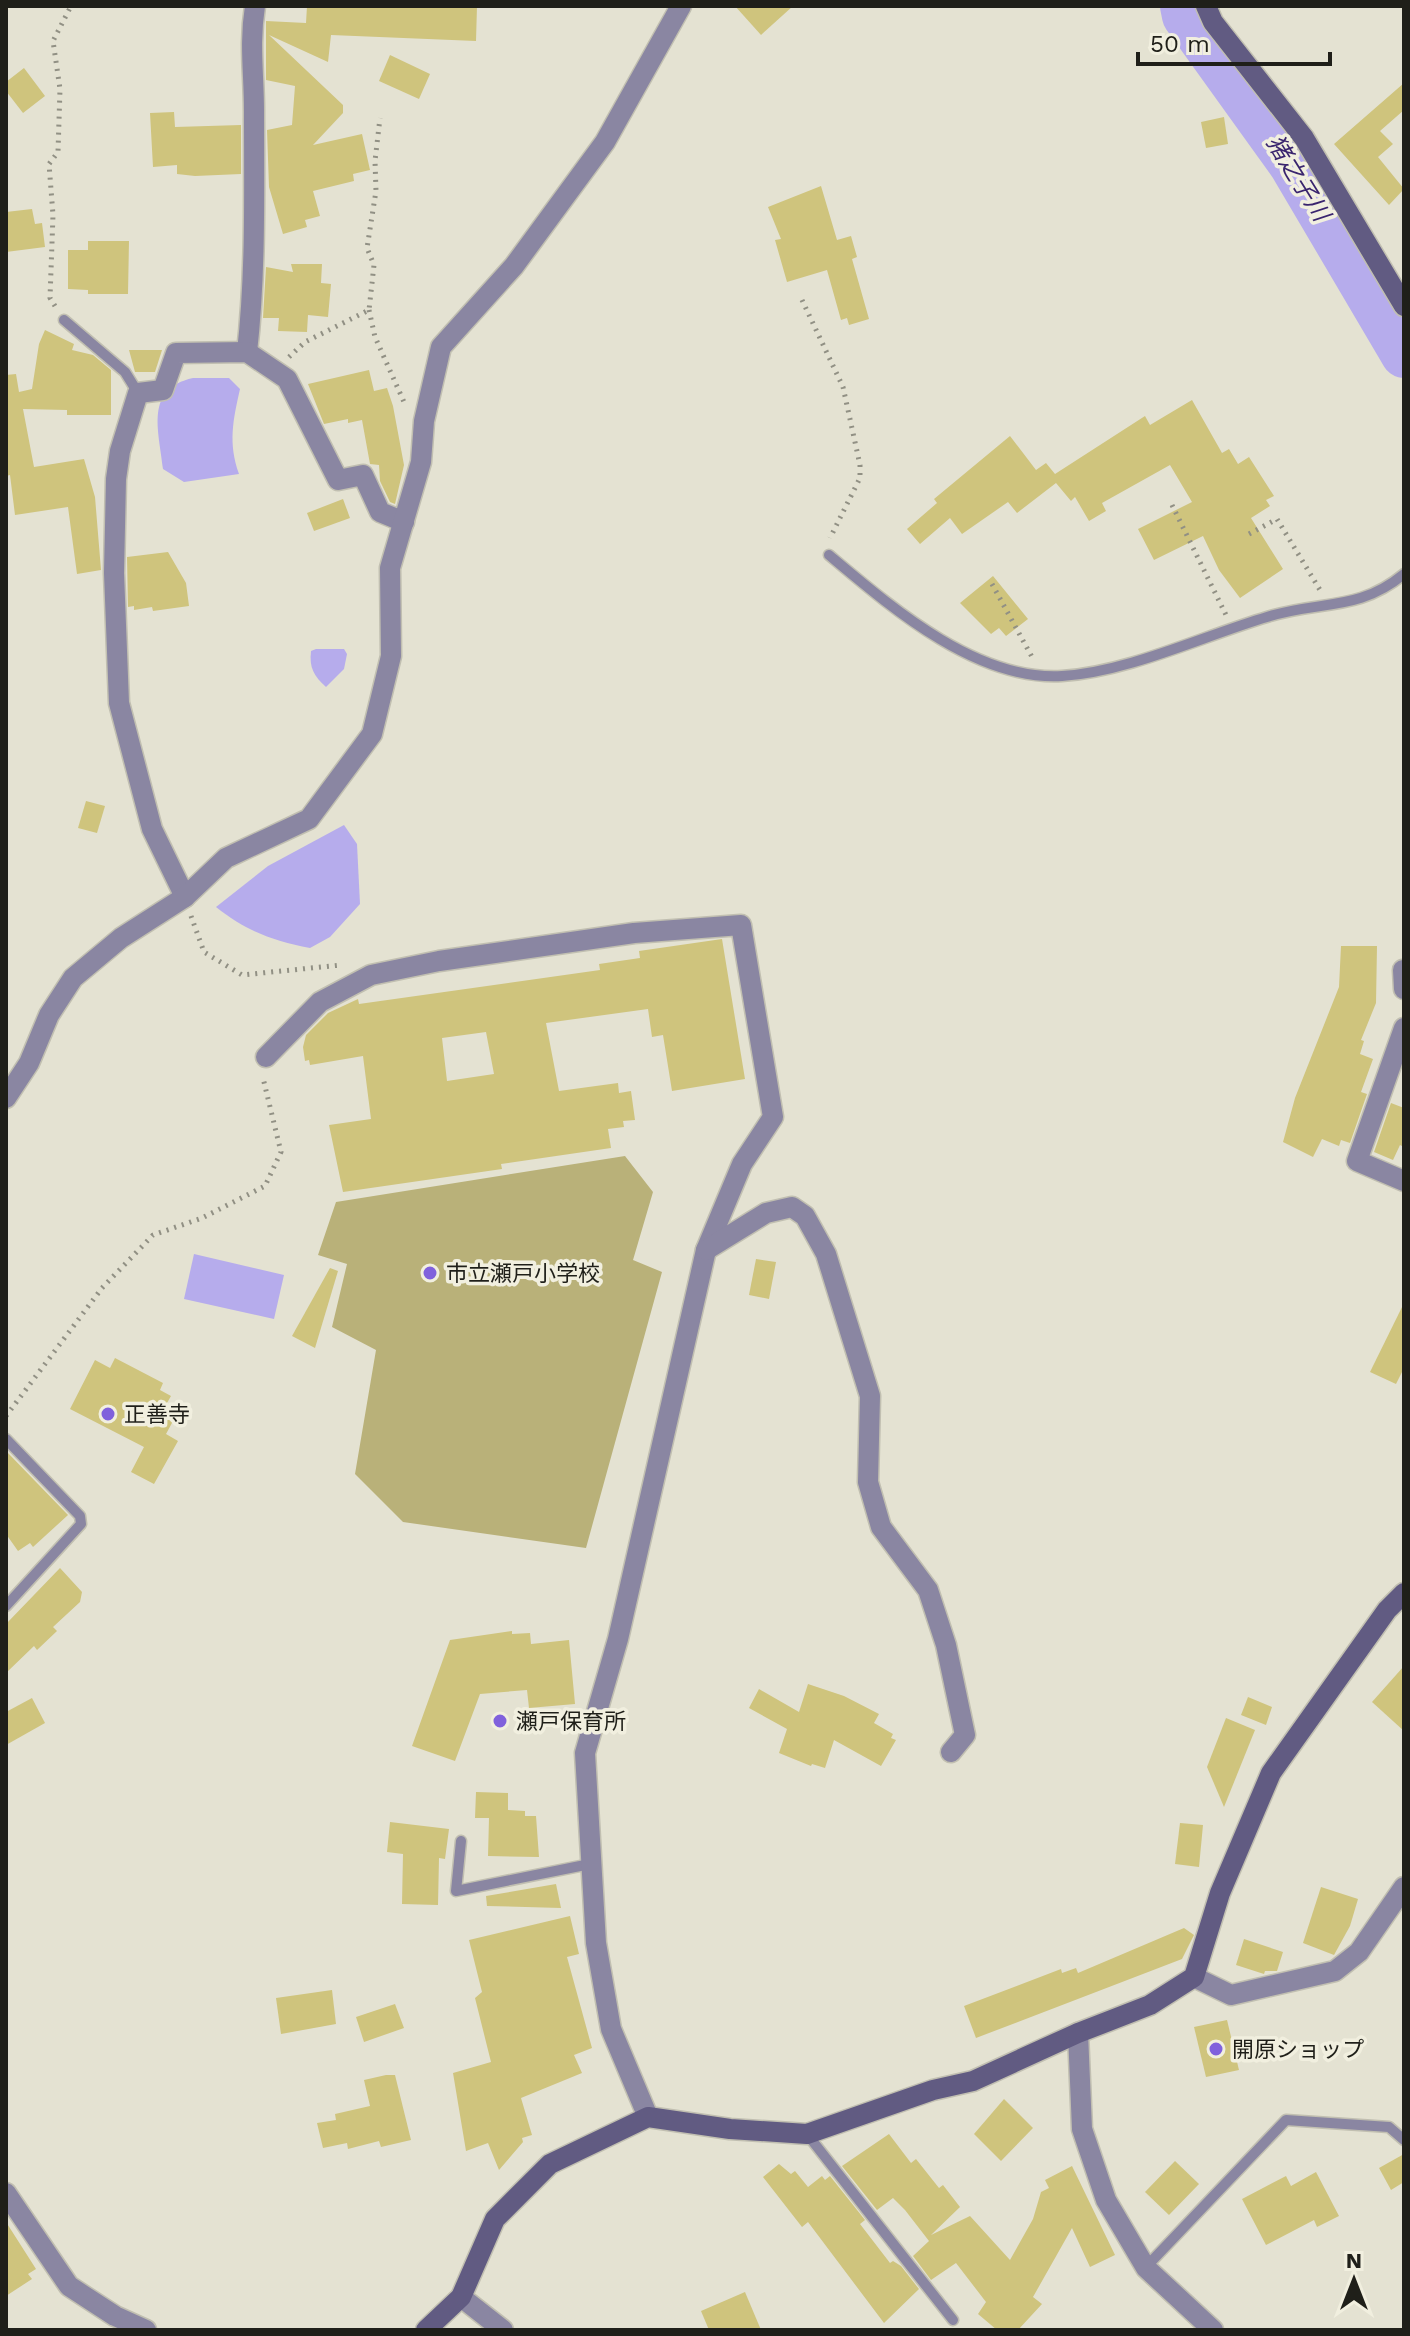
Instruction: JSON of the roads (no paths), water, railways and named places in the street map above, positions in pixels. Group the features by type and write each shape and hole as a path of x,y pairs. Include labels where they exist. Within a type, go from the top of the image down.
{"street":[{"path":"255,6 249,45 254,139 252,312 255,357"},
{"path":"6,1098 29,1063 49,1015 73,978 121,938 185,897 226,858 309,819 372,734 391,656 390,568 421,462 424,421 441,347 514,266 605,142 681,6"},
{"path":"1206,6 1213,22 1304,138 1404,306"},
{"path":"185,897 152,829 119,703 114,573 116,479 120,451 138,393 163,390 176,353 255,357 287,379 338,480 363,475 380,512 404,522"},
{"path":"266,1057 320,1002 371,975 439,961 634,933 741,925 773,1117 742,1164 706,1250 618,1639 585,1753 596,1943 611,2029 648,2117"},
{"path":"1403,970 1404,989"},
{"path":"1404,1028 1357,1161 1404,1181"},
{"path":"706,1250 766,1213 792,1207 805,1216 826,1254 870,1396 868,1482 881,1527 928,1590 946,1645 965,1735 951,1752"},
{"path":"426,2330 461,2297 495,2219 550,2164 648,2117 730,2129 807,2134 933,2090 973,2081 1078,2033 1150,2005 1194,1977 1220,1893 1271,1773 1387,1610 1404,1593"},
{"path":"1194,1977 1231,1995 1335,1971 1359,1952 1404,1887"},
{"path":"1078,2033 1082,2129 1106,2200 1146,2268 1213,2330"},
{"path":"6,2193 69,2286 115,2316 146,2330"},
{"path":"461,2297 503,2330"}],"lane":[{"path":"64,320 125,372 138,393"},
{"path":"829,555 957,651 1004,671 1054,676 1128,662 1278,613 1371,597 1404,574"},
{"path":"6,1439 80,1516 81,1524 6,1606"},
{"path":"461,1841 456,1891 590,1864"},
{"path":"1146,2268 1286,2120 1389,2127 1404,2140"},
{"path":"807,2134 953,2320"}],"waterway":[{"name":"猪之子川","path":"1183,6 1185,16 1292,165 1404,355"}],"place":[{"name":"市立瀬戸小学校","path":"430,1273"},
{"name":"正善寺","path":"108,1414"},
{"name":"瀬戸保育所","path":"500,1721"},
{"name":"開原ショップ","path":"1216,2049"}]}
